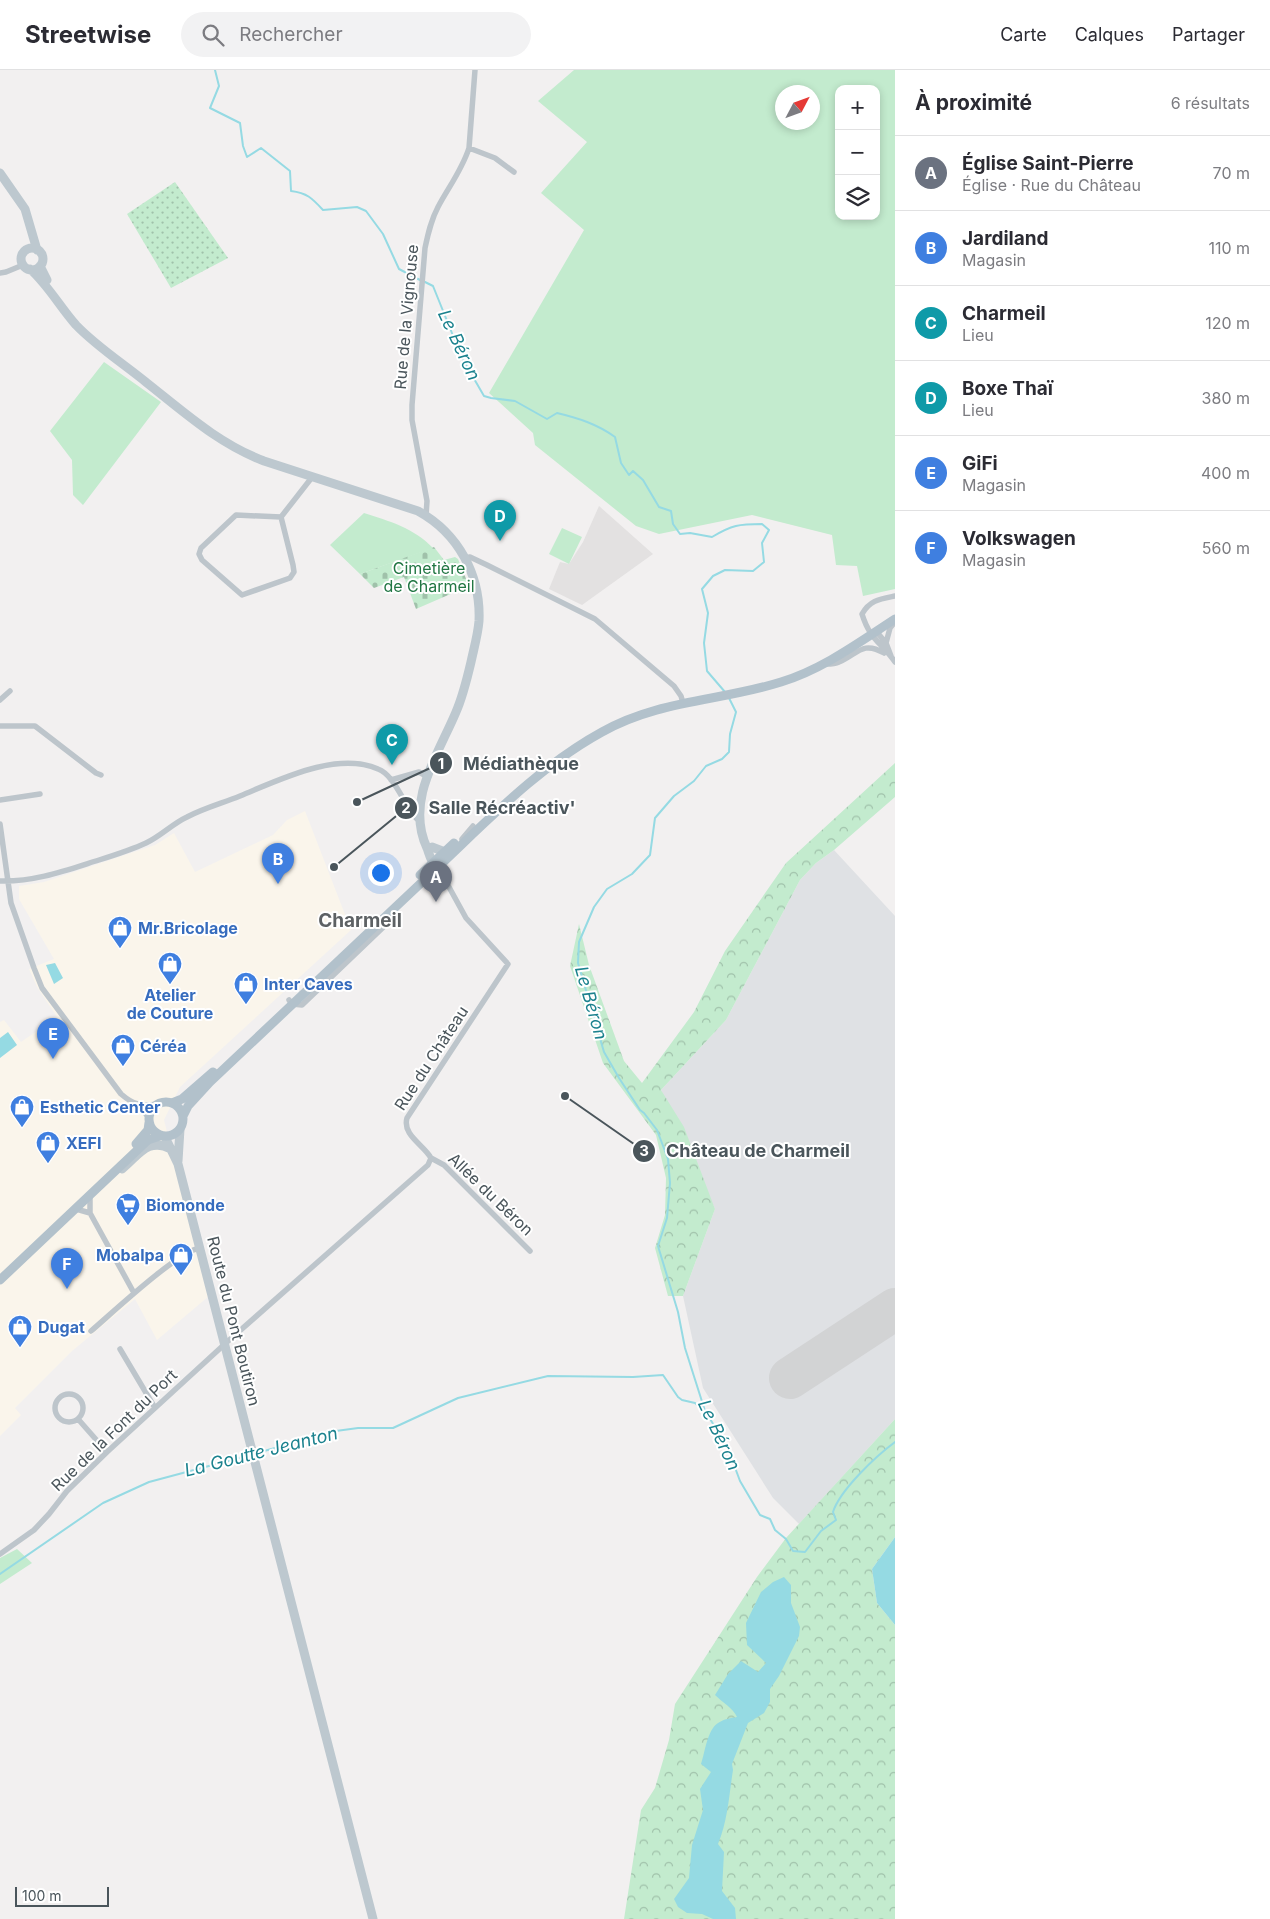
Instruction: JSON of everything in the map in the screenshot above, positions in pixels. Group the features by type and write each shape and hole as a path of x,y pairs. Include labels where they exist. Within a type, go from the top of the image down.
{"main road":[{"path":"0,173 25,209 37,250"},
{"path":"14,194 23,219 27,238 26,250 22,256 26,267 38,277 77,326 177,409 225,443 258,459 407,507 426,516 436,522 451,536 465,558 476,585 478,607 476,637 461,700 426,776 420,802 421,833 438,861"},
{"path":"26,250 32,248 37,250 41,253 43,259 40,266 35,269 26,267"},
{"path":"40,266 44,276 55,292 93,340"},
{"path":"48,1234 144,1136 148,1130 152,1110 158,1104 172,1103 182,1099 336,963 402,900 438,861 573,750 618,723 669,706 779,683 799,676 824,665 895,620"},
{"path":"336,963 473,826 520,784 585,736 617,719 651,707 669,706"},
{"path":"420,820 438,861"},
{"path":"0,1280 148,1140 174,1135 180,1129 188,1106 291,1002"},
{"path":"172,1103 179,1108 183,1116"},
{"path":"149,1120 153,1130 162,1136"},
{"name":"Route du Pont Boutiron","path":"178,1164 178,1136 180,1129"},
{"name":"Route du Pont Boutiron","path":"162,1136 172,1149 178,1164 373,1919"},
{"path":"101,1186 150,1145 158,1144 172,1149"}],"street":[{"name":"Rue de la Vignouse","path":"426,516 427,501 412,420 422,274 429,228 437,208 466,159 469,148 474,70"},
{"path":"469,148 496,158 514,172"},
{"path":"0,273 26,267"},
{"path":"281,518 313,476"},
{"path":"236,515 281,518 293,564 294,572 290,578 242,595 202,560 199,554 201,548 236,515"},
{"path":"465,558 470,557 487,565 595,620 674,686 681,696 682,703"},
{"path":"894,660 886,643 866,626 862,614 867,605 878,599 895,596"},
{"path":"886,643 890,628 895,620"},
{"path":"874,633 894,660"},
{"path":"824,665 838,662 864,648 874,647 894,660"},
{"path":"0,699 10,691"},
{"path":"0,726 35,726 101,775"},
{"path":"0,881 35,879 60,873 128,850 146,843 188,816 310,770 343,764 364,765 379,769 391,780 409,810 420,820"},
{"path":"391,780 419,772 426,776"},
{"path":"0,800 40,794"},
{"path":"0,824 11,903 42,988 121,1094 140,1106 149,1120"},
{"path":"438,861 473,826"},
{"name":"Rue du Château","path":"431,1158 427,1151 409,1134 406,1123 407,1118 508,964 466,918 438,861"},
{"path":"336,963 396,915"},
{"path":"140,1106 158,1104"},
{"path":"224,1344 428,1165 431,1158"},
{"name":"Allée du Béron","path":"431,1158 444,1165 530,1252"},
{"path":"90,1196 90,1213 134,1293"},
{"path":"76,1209 90,1213"},
{"path":"91,1331 172,1263 192,1250 200,1248"},
{"name":"Rue de la Font du Port","path":"0,1554 34,1530 66,1491 224,1344"},
{"path":"120,1349 155,1408"},
{"path":"71,1394 81,1400 82,1414 78,1419 69,1423 57,1417 54,1410 57,1399 63,1395 71,1394"},
{"path":"78,1419 107,1452"}],"shaded area":[{"path":"599,506 653,554 582,605 549,589 560,562 569,564 583,542"},
{"path":"305,811 351,930 180,1087 164,1120 209,1296 157,1340 135,1299 72,1351 15,1408 21,1415 0,1436 0,1022 4,1020 21,1042 57,1017 37,987 29,969 54,959 19,899 19,886 44,882 155,845 174,833 195,872 273,835 287,820"},
{"path":"834,850 895,916 895,1419 799,1524 773,1498 703,1388 683,1296 715,1209 661,1090 726,1020 800,880 816,863"}],"green space":[{"path":"574,70 895,70 895,589 863,596 857,566 836,565 832,535 752,515 659,534 636,526 535,445 533,433 489,393 584,230 541,193 587,142 538,101"},
{"path":"175,182 228,258 171,288 127,214"},
{"path":"104,362 161,402 83,505 73,495 72,460 50,431"},
{"path":"364,513 409,530 433,548 360,574 330,545"},
{"path":"562,528 582,537 569,564 549,554"},
{"name":"Cimetière de Charmeil","path":"434,547 444,560 455,557 458,559 469,586 416,609 404,577 374,588 360,574"},
{"path":"895,763 895,797 834,850 816,863 800,880 726,1020 661,1090 684,1127 715,1209 683,1296 668,1296 655,1248 665,1215 666,1178 656,1135 603,1063 570,966 579,924 589,965 624,1061 642,1083 694,1012 725,951 786,863"},
{"path":"895,1419 895,1537 872,1569 877,1603 895,1625 895,1919 624,1919 641,1810 655,1788 669,1740 675,1704 757,1577 786,1538"},
{"path":"17,1549 32,1563 0,1584 0,1558"}],"water":[{"path":"55,963 63,978 54,984 46,965"},
{"path":"8,1032 17,1045 0,1058 0,1038"},
{"path":"895,1537 895,1625 877,1603 872,1569"},
{"path":"784,1577 791,1585 791,1603 800,1627 799,1636 779,1676 770,1689 770,1702 764,1713 748,1723 732,1764 733,1770 728,1807 718,1844 724,1852 722,1891 735,1908 736,1919 713,1919 702,1914 687,1913 678,1907 674,1899 689,1878 692,1845 703,1810 700,1789 711,1772 701,1764 714,1726 737,1717 715,1695 728,1674 741,1661 758,1672 766,1663 747,1645 746,1623 761,1592 773,1582"}],"waterway":[{"name":"Le Béron","path":"215,70 219,86 210,108 240,123 243,146 247,157 261,148 290,171 291,191 309,197 323,210 357,207 366,211 383,234 399,269 420,280"},
{"name":"Le Béron","path":"425,282 433,286 462,358 484,396 515,401 547,419 557,413 587,422 608,432 615,437 621,463 629,475 633,471 643,480 659,507 671,511 673,524 680,534 690,533 712,537 725,530 747,524 762,524 769,530 762,543 764,562 753,571 725,570 713,576 702,589 708,613 704,643 707,671 725,692"},
{"name":"Le Béron","path":"729,698 736,712 730,734 729,752 722,759 706,766 694,781 674,796 655,818 650,855 632,874 607,889 594,907 579,942 578,963 604,1052 640,1110 657,1130 668,1159 670,1183 667,1218 658,1246 678,1312 685,1348 705,1411 727,1446 740,1481 760,1515 770,1519 775,1530 786,1539 793,1551 805,1552 821,1531 836,1520 833,1512 837,1503 851,1484 869,1464 895,1442"},
{"name":"La Goutte Jeanton","path":"257,1453 336,1431 358,1428 393,1428 458,1398 548,1376 633,1377 663,1375 678,1397 695,1403 704,1411"},
{"name":"La Goutte Jeanton","path":"0,1574 103,1503 149,1482 250,1455"}],"runway":[{"path":"790,1378 895,1309"}],"place":[{"name":"Boxe Thaï","path":"500,541"},
{"name":"Charmeil","path":"392,765"},
{"name":"Médiathèque","path":"357,802"},
{"name":"Salle Récréactiv'","path":"334,867"},
{"name":"Jardiland","path":"278,884"},
{"name":"Église Saint-Pierre","path":"436,902"},
{"name":"Mr.Bricolage","path":"120,949"},
{"name":"Atelier de Couture","path":"170,985"},
{"name":"Inter Caves","path":"246,1005"},
{"name":"GiFi","path":"53,1059"},
{"name":"Céréa","path":"123,1067"},
{"name":"Château de Charmeil","path":"565,1096"},
{"name":"Esthetic Center","path":"22,1128"},
{"name":"XEFI","path":"48,1164"},
{"name":"Biomonde","path":"128,1226"},
{"name":"Mobalpa","path":"181,1276"},
{"name":"Volkswagen","path":"67,1289"},
{"name":"Dugat","path":"20,1348"}],"district":[{"name":"Charmeil","path":"360,920"}]}
